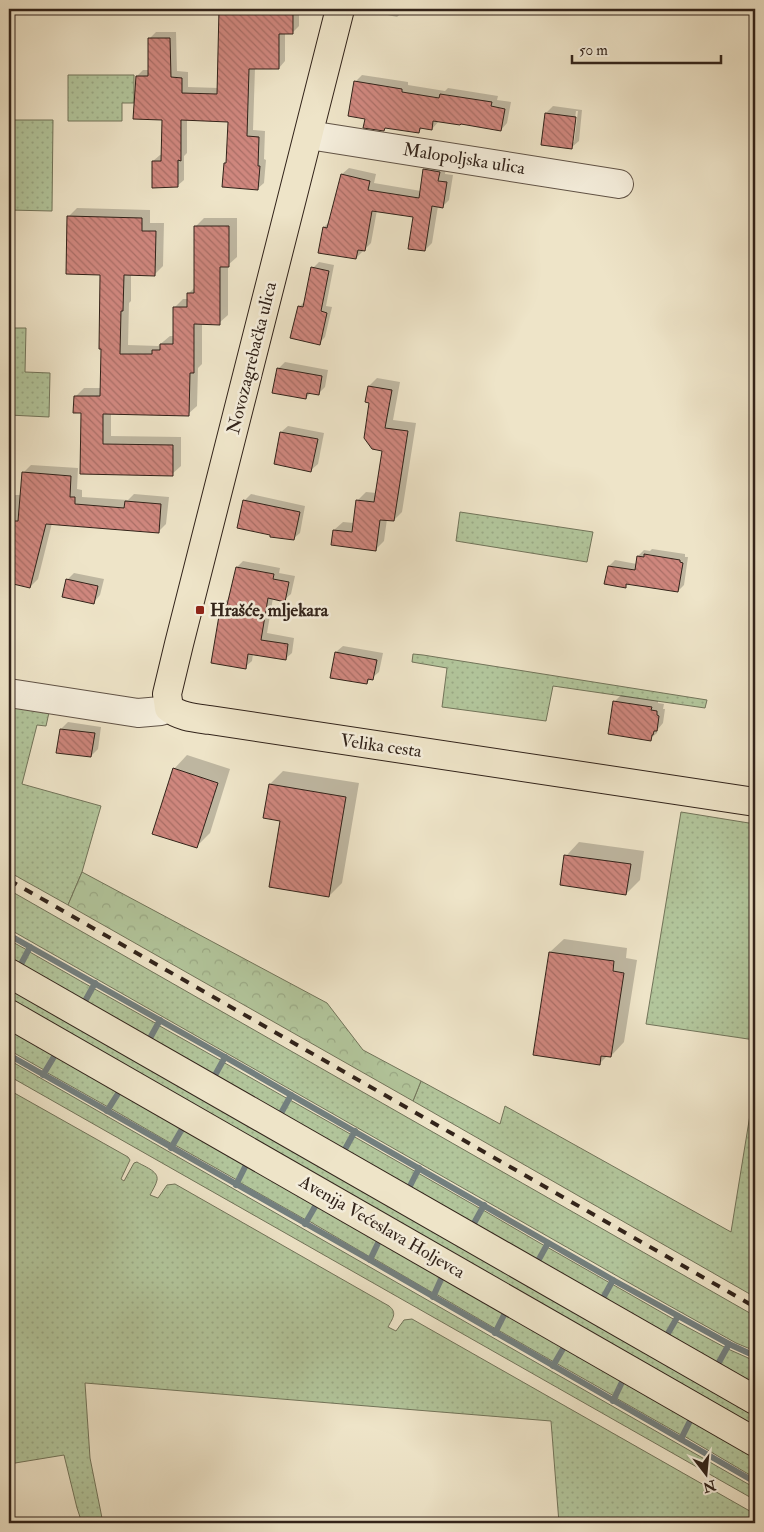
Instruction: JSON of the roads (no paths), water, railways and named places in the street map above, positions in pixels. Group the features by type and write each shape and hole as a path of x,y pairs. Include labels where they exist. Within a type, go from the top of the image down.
{"main road":[{"name":"Novozagrebačka ulica","path":"169,708 168,694 179,644 310,135 340,9"},
{"name":"Velika cesta","path":"169,708 174,713 210,720 755,802"},
{"name":"Avenija Većeslava Holjevca","path":"9,973 755,1400"},
{"name":"Avenija Većeslava Holjevca","path":"9,1014 755,1442"}],"street":[{"name":"Malopoljska ulica","path":"310,135 619,184"},
{"path":"9,693 138,713 151,713 169,708"}],"waterway":[{"path":"9,935 613,1280 729,1344 755,1356"},
{"path":"20,966 30,947"},
{"path":"84,1003 95,983"},
{"path":"149,1040 160,1020"},
{"path":"9,1055 755,1482"},
{"path":"43,1075 55,1055"},
{"path":"214,1077 225,1057"},
{"path":"107,1111 119,1092"},
{"path":"280,1115 291,1095"},
{"path":"171,1148 182,1129"},
{"path":"344,1151 355,1131"},
{"path":"236,1185 246,1165"},
{"path":"409,1188 419,1168"},
{"path":"305,1224 316,1205"},
{"path":"473,1225 484,1205"},
{"path":"370,1260 379,1241"},
{"path":"538,1261 548,1243"},
{"path":"433,1297 442,1277"},
{"path":"603,1298 613,1280"},
{"path":"495,1333 505,1313"},
{"path":"667,1335 678,1316"},
{"path":"718,1364 729,1344"},
{"path":"553,1366 564,1347"},
{"path":"613,1401 623,1380"},
{"path":"681,1439 691,1419"}],"railway":[{"path":"9,880 755,1307"}],"place":[{"name":"Hrašće, mljekara","path":"200,610"}]}
